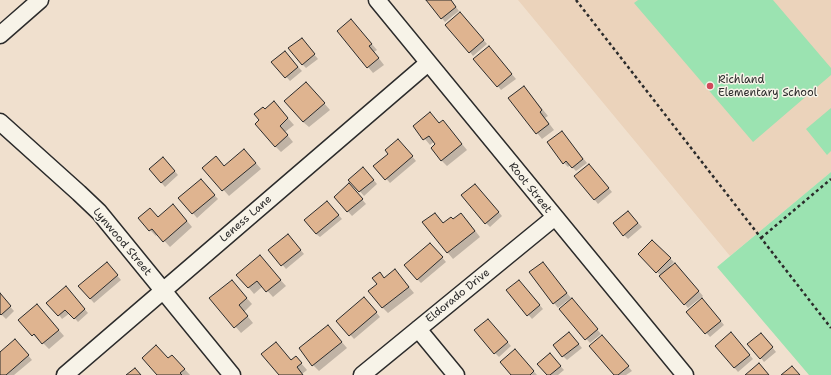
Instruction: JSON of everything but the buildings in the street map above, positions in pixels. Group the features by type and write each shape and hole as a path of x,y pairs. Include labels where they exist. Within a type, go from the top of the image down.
{"street":[{"path":"0,35 40,0"},
{"name":"Root Street","path":"377,0 685,375"},
{"name":"Leness Lane","path":"65,375 428,63"},
{"name":"Lynwood Street","path":"0,122 99,212 232,375"},
{"name":"Eldorado Drive","path":"362,375 555,218"},
{"path":"418,329 456,375"}],"path":[{"path":"576,0 831,328"},
{"path":"761,238 831,179"}],"shaded area":[{"name":"Richland Elementary School","path":"518,0 831,0 831,172 730,256"}],"green space":[{"path":"638,0 773,0 831,68 831,75 753,142 634,3"},
{"path":"831,108 831,151 827,155 806,129"},
{"path":"831,172 831,375 809,375 717,267"}],"place":[{"name":"Richland Elementary School","path":"710,86"}]}
